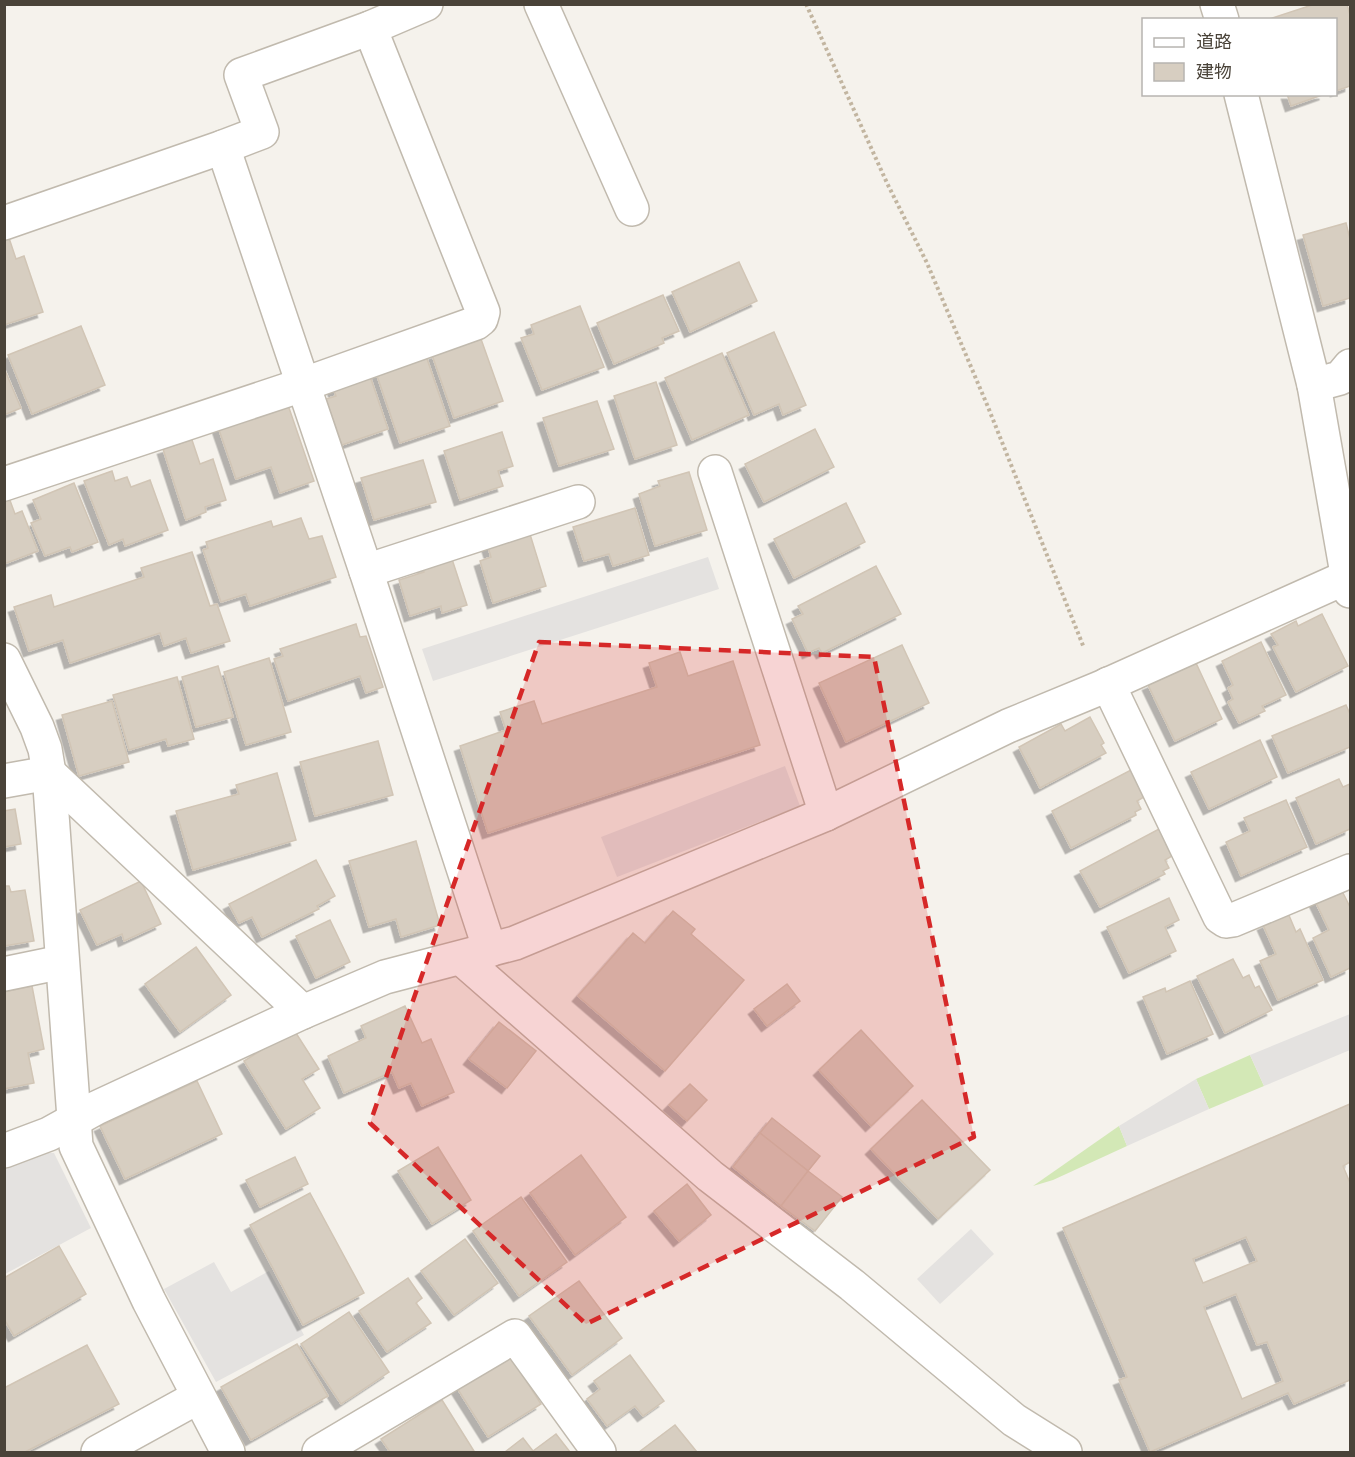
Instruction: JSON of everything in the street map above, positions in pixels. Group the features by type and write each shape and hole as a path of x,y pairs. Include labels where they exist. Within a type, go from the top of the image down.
{"street":[{"path":"4,223 262,132 241,75 370,28 426,4"},
{"path":"541,4 632,209"},
{"path":"4,484 477,324 483,312 370,28"},
{"path":"4,1151 49,1134 96,1108 303,1012 385,977 515,943 826,814 1008,726 1349,584 1314,385 1242,96"},
{"path":"222,147 366,571 475,954 710,1176 852,1285 1014,1420 1065,1452"},
{"path":"1314,385 1340,378 1350,366"},
{"path":"716,472 826,814"},
{"path":"366,571 578,502"},
{"path":"4,660 45,749 49,773 76,1146 149,1301 228,1452"},
{"path":"1104,686 1220,917 1226,921 1233,920 1350,871"},
{"path":"49,773 303,1012"},
{"path":"4,781 49,773"},
{"path":"4,974 62,962"},
{"path":"319,1452 515,1336 599,1452"},
{"path":"98,1452 198,1396"}],"path":[{"path":"806,4 887,183 927,263 1104,686"}],"highlighted area":[{"path":"539,642 874,657 974,1137 586,1324 370,1123"}],"green space":[{"path":"1250,1055 1264,1086 1209,1109 1196,1079"},
{"path":"1119,1126 1127,1146 1053,1180 1033,1186"}],"shaded area":[{"path":"708,557 719,589 433,681 422,649"},
{"path":"785,766 800,806 617,877 601,837"},
{"path":"1350,1014 1350,1050 1264,1086 1250,1055"},
{"path":"1196,1079 1209,1109 1127,1146 1119,1126"},
{"path":"43,1153 54,1153 91,1228 5,1274 4,1167"},
{"path":"971,1229 994,1254 940,1304 917,1279"},
{"path":"214,1262 231,1292 269,1271 304,1335 216,1382 164,1289"}],"building":[{"path":"1315,4 1347,4 1350,15 1350,86 1337,91 1337,18 1272,18"},
{"path":"1288,96 1319,96 1291,106"},
{"path":"1346,223 1350,239 1350,298 1323,306 1303,235"},
{"path":"9,238 16,259 24,256 43,312 4,325 4,240"},
{"path":"739,262 757,301 690,332 672,292"},
{"path":"663,295 679,331 662,338 664,343 614,364 597,323"},
{"path":"580,306 604,367 542,390 521,338 534,334 531,325"},
{"path":"81,326 105,385 32,414 8,355"},
{"path":"774,332 806,405 783,415 779,404 754,415 727,353"},
{"path":"481,339 503,401 454,418 432,355"},
{"path":"424,350 450,426 400,443 374,367"},
{"path":"722,353 749,415 692,440 665,378"},
{"path":"4,368 21,408 4,415"},
{"path":"368,370 388,429 342,445 326,399 336,396 331,383"},
{"path":"656,382 677,445 635,459 614,396"},
{"path":"597,401 614,449 559,466 543,418"},
{"path":"288,405 314,481 280,493 271,467 236,479 217,424"},
{"path":"815,429 834,467 764,502 745,464"},
{"path":"502,432 513,466 498,471 503,486 460,500 444,451"},
{"path":"192,440 200,464 213,459 226,500 205,507 206,512 186,520 163,449"},
{"path":"423,460 436,502 374,520 361,478"},
{"path":"112,471 115,481 127,477 131,487 150,480 168,530 125,546 123,539 109,545 84,481"},
{"path":"689,472 707,530 655,546 639,494 660,486 658,481"},
{"path":"74,483 98,542 72,552 70,547 45,556 31,523 41,519 33,500"},
{"path":"8,495 15,514 22,511 38,551 4,564 4,497"},
{"path":"846,503 865,542 794,578 774,539"},
{"path":"635,508 649,555 613,566 609,554 584,561 573,527"},
{"path":"301,518 309,539 322,536 336,577 250,606 246,594 221,602 203,550 208,548 206,542 271,521 273,527"},
{"path":"529,531 546,586 493,603 480,561 491,557 487,544"},
{"path":"192,552 210,606 217,604 230,641 191,653 186,638 164,646 160,633 70,663 63,640 29,651 14,607 51,595 54,607 144,577 141,568"},
{"path":"450,553 467,605 442,613 441,606 410,616 399,580 424,572 421,562"},
{"path":"876,566 901,614 822,653 819,648 808,653 792,619 803,614 798,606"},
{"path":"1322,614 1348,666 1296,692 1273,647 1278,645 1271,634 1296,621 1298,626"},
{"path":"356,624 360,637 366,636 383,687 366,693 360,676 288,701 274,659 283,656 280,649"},
{"path":"1261,642 1286,695 1262,706 1265,711 1239,723 1228,702 1233,699 1228,688 1233,685 1222,661"},
{"path":"902,645 929,703 846,742 819,683"},
{"path":"680,652 688,676 733,661 760,745 488,833 460,746 506,730 500,712 534,701 542,724 657,687 649,663"},
{"path":"269,658 291,732 246,745 224,672"},
{"path":"1196,663 1222,719 1175,741 1148,685"},
{"path":"218,666 233,717 196,727 182,677"},
{"path":"177,677 194,739 168,746 166,739 129,750 113,695"},
{"path":"112,701 129,762 79,776 62,715"},
{"path":"1346,705 1350,714 1350,747 1288,773 1272,736"},
{"path":"1090,717 1104,743 1101,745 1106,753 1040,788 1019,747 1061,724 1065,731"},
{"path":"1260,740 1277,777 1209,809 1191,772"},
{"path":"378,741 393,795 315,816 300,762"},
{"path":"1131,770 1144,797 1137,801 1141,809 1135,812 1136,815 1071,848 1052,811"},
{"path":"277,773 296,840 193,870 176,811 239,794 236,785"},
{"path":"1339,779 1343,787 1350,784 1350,829 1316,844 1296,798"},
{"path":"1286,800 1307,847 1241,876 1226,842 1250,831 1244,818"},
{"path":"15,809 21,844 4,847 4,811"},
{"path":"1159,829 1172,856 1165,860 1169,868 1163,871 1165,874 1100,907 1080,871"},
{"path":"416,841 440,925 401,937 396,919 369,927 349,861"},
{"path":"316,860 335,896 317,906 319,909 262,937 252,917 239,923 229,904"},
{"path":"141,881 161,924 124,941 122,934 97,945 80,910"},
{"path":"4,886 9,886 11,892 25,890 34,941 4,946"},
{"path":"1341,889 1350,907 1350,968 1331,977 1313,938 1329,930 1315,901"},
{"path":"1169,898 1179,920 1165,927 1176,951 1129,973 1107,927"},
{"path":"673,911 695,929 691,934 744,980 665,1071 578,996 633,933 645,943"},
{"path":"1288,913 1296,932 1300,929 1323,980 1278,1000 1260,961 1276,954 1263,925"},
{"path":"330,920 350,962 316,978 296,936"},
{"path":"196,947 231,995 180,1032 145,984"},
{"path":"1233,959 1243,978 1249,975 1255,988 1259,986 1272,1010 1225,1033 1197,976"},
{"path":"1190,981 1213,1034 1167,1054 1143,997 1165,988 1166,992"},
{"path":"787,984 800,1001 767,1026 754,1009"},
{"path":"32,986 44,1049 28,1053 34,1083 4,1089 4,992"},
{"path":"405,1006 422,1043 431,1039 454,1092 422,1106 411,1083 399,1088 392,1072 344,1093 328,1056 366,1038 361,1026"},
{"path":"499,1022 536,1051 507,1088 469,1059"},
{"path":"294,1030 319,1069 302,1079 320,1108 286,1129 244,1061"},
{"path":"861,1030 913,1086 871,1126 819,1070"},
{"path":"197,1081 222,1134 125,1179 100,1126"},
{"path":"690,1084 707,1100 687,1121 669,1105"},
{"path":"922,1100 990,1170 938,1219 871,1149"},
{"path":"1350,1104 1350,1162 1343,1166 1350,1183 1350,1380 1294,1404 1288,1393 1150,1452 1119,1380 1127,1377 1063,1228","holes":["1246,1237 1257,1261 1203,1283 1193,1259","1236,1294 1257,1345 1267,1342 1283,1381 1242,1399 1204,1307"]},
{"path":"772,1118 820,1156 808,1171 760,1133"},
{"path":"760,1133 808,1171 781,1206 733,1167"},
{"path":"438,1147 471,1200 432,1224 398,1171"},
{"path":"581,1155 626,1217 575,1255 530,1193"},
{"path":"295,1157 308,1184 260,1207 246,1180"},
{"path":"808,1171 842,1197 815,1231 781,1206"},
{"path":"687,1184 711,1215 679,1241 654,1211"},
{"path":"310,1193 364,1293 303,1325 250,1225"},
{"path":"521,1197 567,1262 519,1296 473,1231"},
{"path":"465,1239 498,1283 454,1315 421,1271"},
{"path":"59,1246 86,1294 14,1336 4,1319 4,1278"},
{"path":"408,1278 422,1298 416,1303 431,1323 387,1352 359,1311"},
{"path":"579,1281 622,1338 572,1375 529,1316"},
{"path":"349,1312 389,1372 341,1404 301,1344"},
{"path":"297,1344 328,1396 251,1440 221,1387"},
{"path":"87,1345 119,1404 25,1452 4,1452 4,1388"},
{"path":"510,1355 541,1404 488,1437 457,1388"},
{"path":"630,1355 664,1401 643,1416 635,1406 607,1426 587,1399 600,1389 594,1381"},
{"path":"442,1400 474,1451 390,1452 381,1439"},
{"path":"675,1425 697,1452 639,1452"},
{"path":"556,1434 570,1452 505,1452 523,1438 533,1451"}]}
